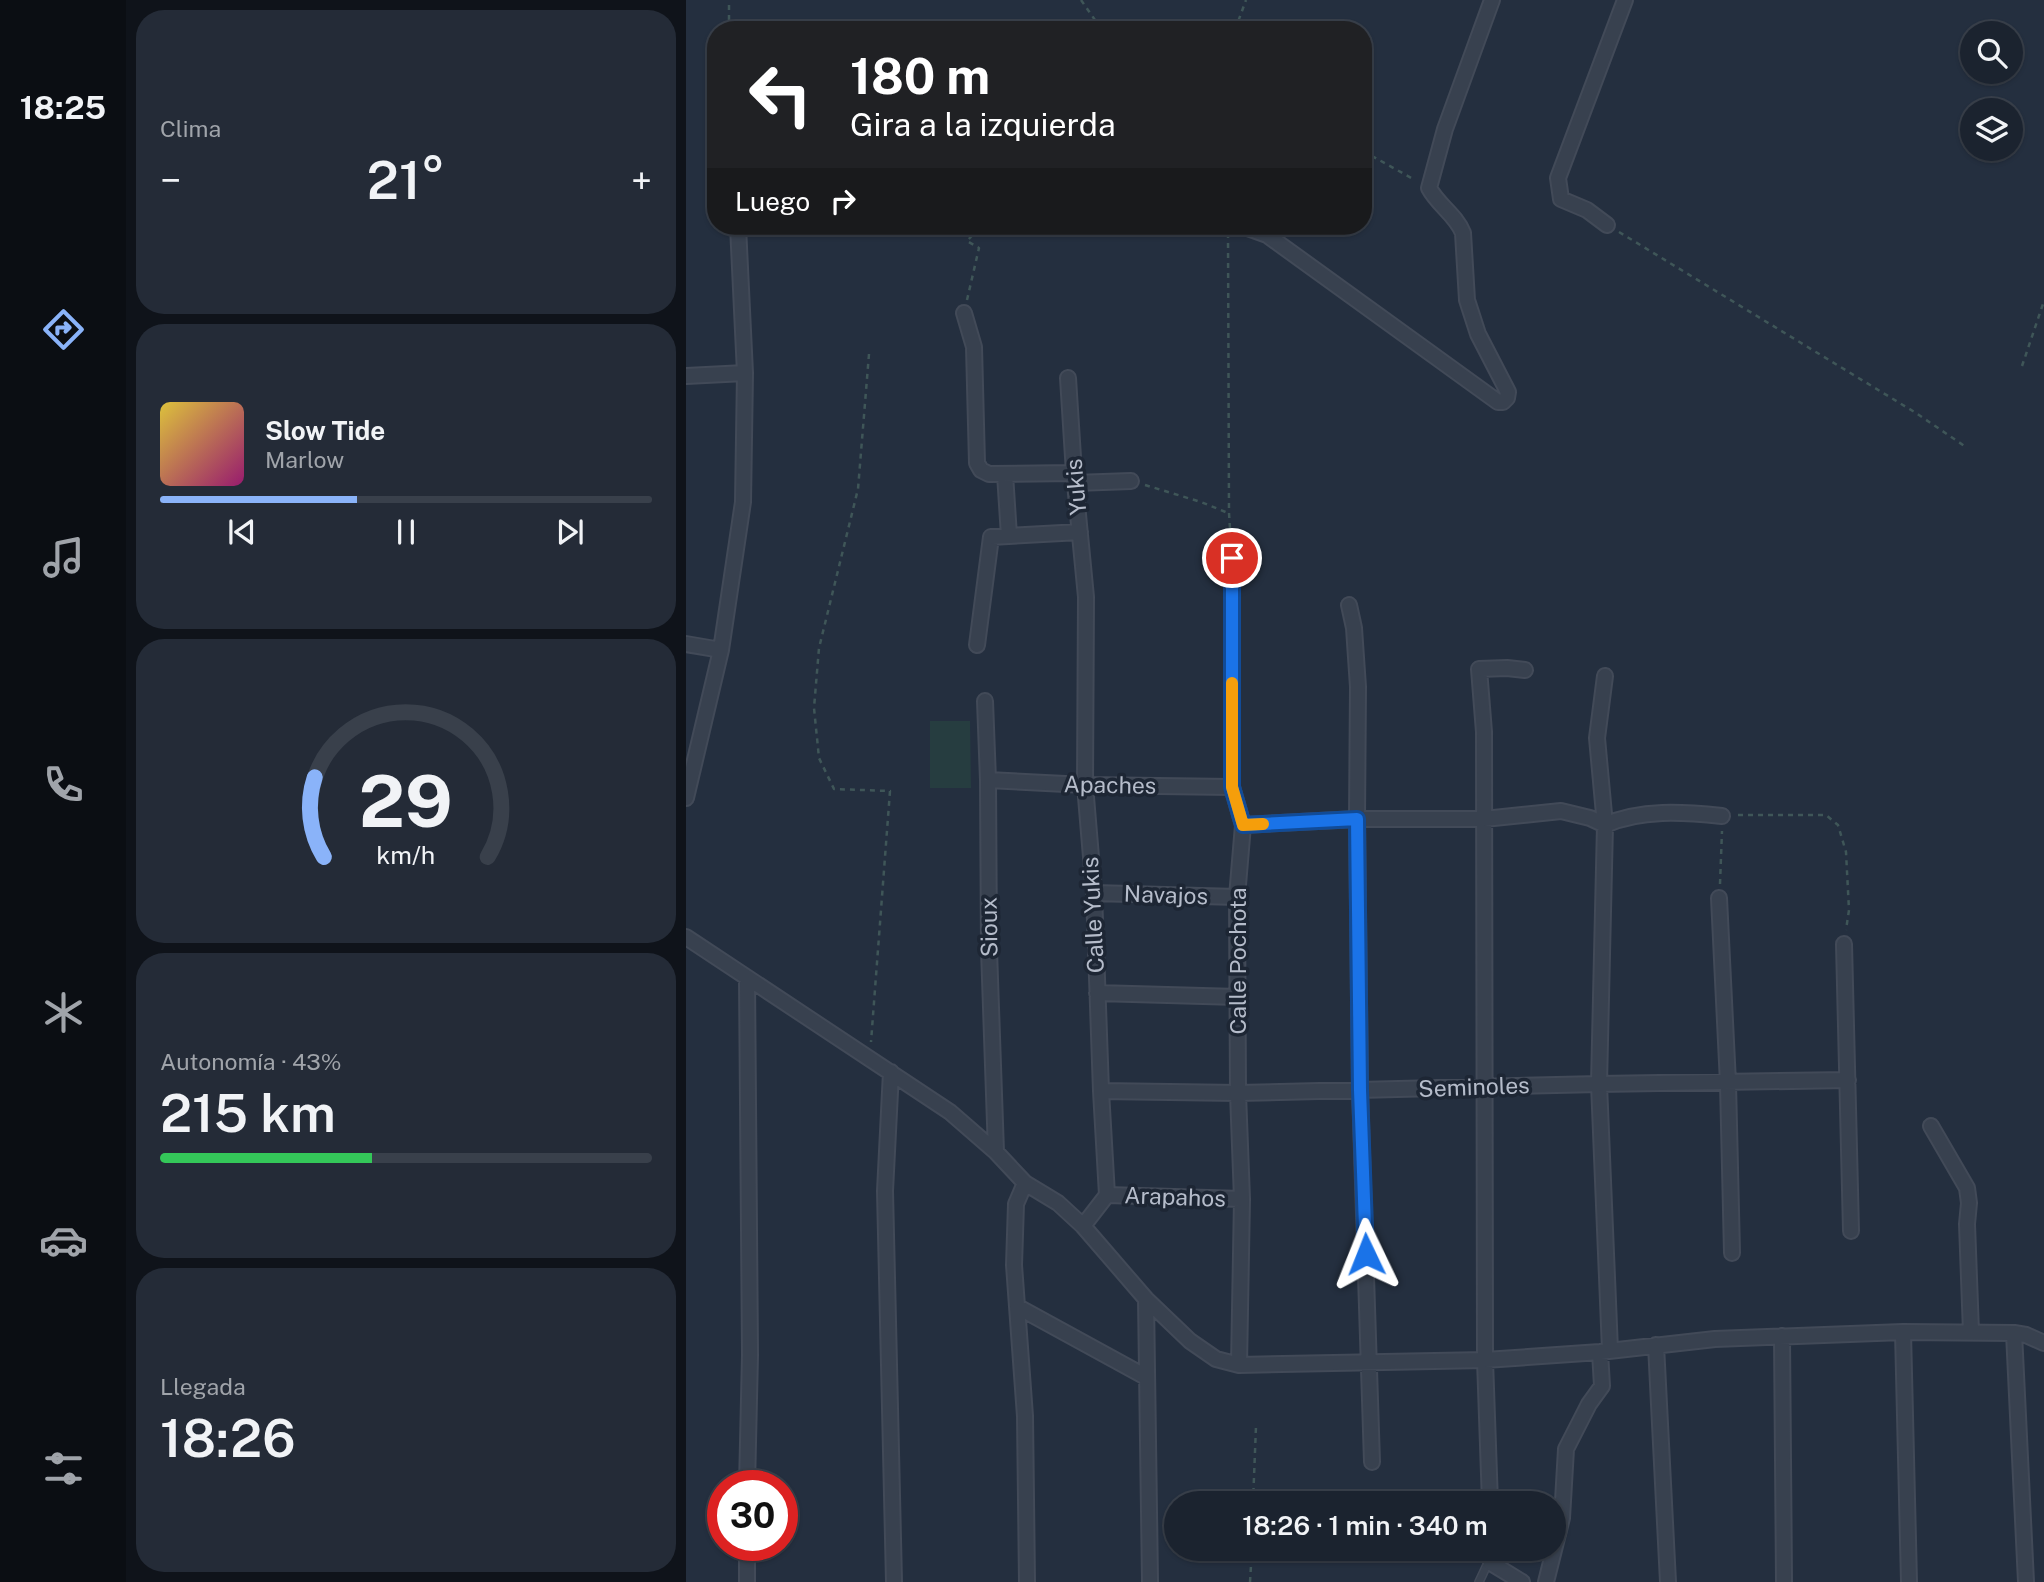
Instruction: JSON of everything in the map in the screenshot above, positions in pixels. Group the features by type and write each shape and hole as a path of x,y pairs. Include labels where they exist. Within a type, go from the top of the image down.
{"street":[{"path":"1266,235 1498,402 1507,398 1508,392 1478,334 1467,300 1463,233 1459,223 1429,188 1446,129 1492,0"},
{"path":"1607,225 1587,210 1561,199 1558,178 1625,0"},
{"path":"686,798 721,650 743,502 746,373 738,235"},
{"path":"964,313 974,347 977,463 981,470 989,474 1132,481"},
{"path":"686,376 746,373"},
{"name":"Yukis","path":"1068,378 1074,478 1086,597"},
{"path":"1005,474 1009,536"},
{"path":"977,645 991,537 1080,533"},
{"name":"Calle Pochota","path":"1232,558 1232,787 1243,825 1237,897 1238,1093 1242,1199 1239,1365"},
{"name":"Calle Yukis","path":"1086,597 1086,785 1094,893 1107,1195"},
{"path":"1349,605 1358,673 1360,1090 1372,1462"},
{"path":"686,644 721,650"},
{"path":"1490,1491 1485,1360 1484,732 1479,669 1525,670"},
{"path":"1546,1582 1562,1518 1566,1449 1589,1404 1602,1386 1605,1351 1599,1084 1605,825 1597,738 1605,677"},
{"name":"Sioux","path":"985,701 996,1152"},
{"name":"Apaches","path":"988,780 1086,785 1232,787"},
{"path":"1243,825 1357,819 1485,819 1561,811 1590,818 1605,825 1624,817 1683,812 1722,816"},
{"name":"Navajos","path":"1094,893 1237,897"},
{"path":"1719,898 1728,1083 1732,1253"},
{"path":"686,937 950,1112 996,1152 1025,1183 1058,1203 1083,1226 1146,1300 1190,1341 1216,1359 1239,1365 1485,1360 1715,1339 1903,1332 2014,1333 2044,1343"},
{"path":"1844,944 1851,1231"},
{"path":"747,978 750,1355 747,1470"},
{"path":"1097,993 1238,997"},
{"path":"891,1072 885,1191 894,1582"},
{"name":"Seminoles","path":"1101,1091 1238,1093 1848,1080"},
{"path":"1931,1126 1967,1188 1971,1332"},
{"path":"1025,1183 1016,1204 1014,1265 1024,1416 1027,1582"},
{"path":"1083,1226 1107,1195"},
{"name":"Arapahos","path":"1107,1195 1242,1199"},
{"path":"1146,1300 1150,1582"},
{"path":"1018,1307 1146,1377"},
{"path":"1903,1332 1909,1582"},
{"path":"2014,1333 2026,1582"},
{"path":"1782,1336 1784,1582"},
{"path":"1656,1345 1668,1582"},
{"path":"747,1561 747,1582"},
{"path":"1497,1561 1522,1582"}],"lane":[{"path":"1479,1582 1489,1561"}],"path":[{"path":"729,0 729,21"},
{"path":"1081,0 1096,21"},
{"path":"1238,21 1246,0"},
{"path":"1372,156 1429,188"},
{"path":"1607,225 1926,418 1966,447"},
{"path":"964,313 979,248 967,241 972,235"},
{"path":"1228,235 1228,513 1232,558"},
{"path":"2022,366 2044,301"},
{"path":"869,354 858,489 819,648 814,708 819,758 834,789 891,791 869,1059"},
{"path":"1132,481 1228,513"},
{"path":"1719,898 1722,816 1826,815 1838,825 1846,852 1849,909 1844,944"},
{"path":"1253,1491 1256,1426"},
{"path":"1250,1582 1251,1561"}],"green space":[{"path":"930,721 970,721 971,788 930,788"}],"slow traffic":[{"path":"1232,683 1232,787 1243,825 1263,824"}],"route":[{"path":"1232,558 1232,787 1243,825 1357,819 1360,1090 1366,1254"}]}
